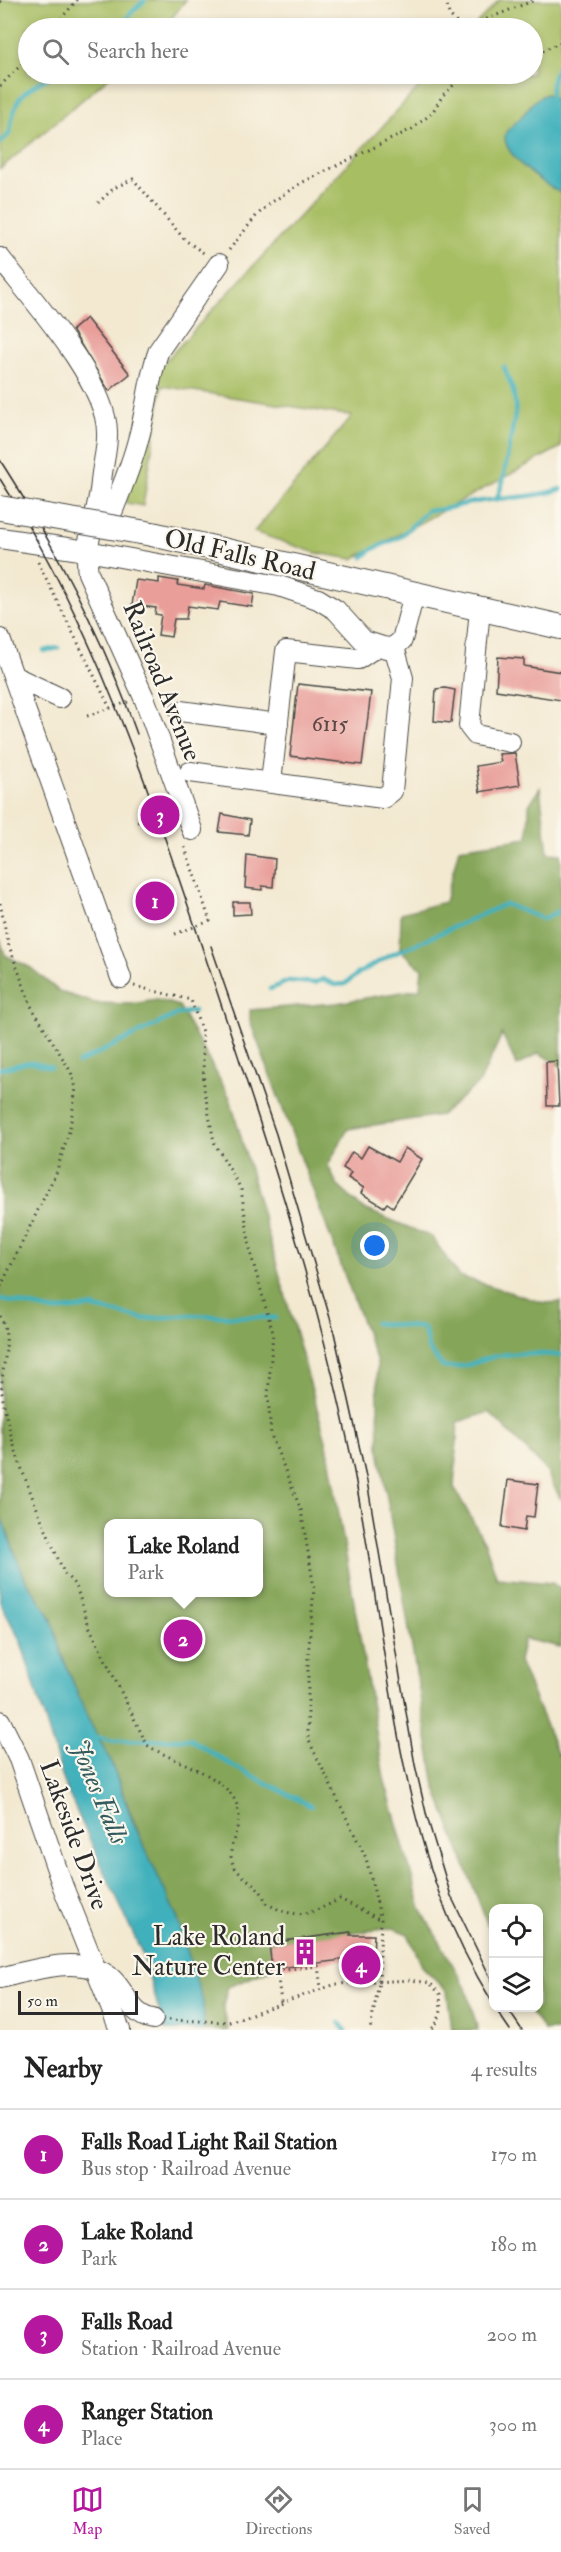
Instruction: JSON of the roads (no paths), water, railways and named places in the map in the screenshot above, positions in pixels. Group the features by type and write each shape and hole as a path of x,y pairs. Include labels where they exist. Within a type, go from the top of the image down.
{"main road":[{"path":"0,508 153,534 561,627"}],"street":[{"path":"0,258 87,376 103,411 108,432 98,511 87,551"},
{"path":"98,511 113,510 122,487 138,440 154,363 159,350 219,264"},
{"name":"Old Falls Road","path":"0,538 241,577 300,593 336,610 364,640 385,647"},
{"name":"Railroad Avenue","path":"87,551 86,565 91,580 145,700 192,830"},
{"path":"271,782 286,651 358,659 385,647 404,635 414,594"},
{"path":"480,609 468,726 476,735 510,742"},
{"path":"0,639 121,978"},
{"path":"190,772 383,798 392,790 403,678 385,647"},
{"path":"13,676 60,698"},
{"path":"180,711 278,724"},
{"name":"Lakeside Drive","path":"0,1721 18,1759 63,1887 120,2030"},
{"path":"0,1978 60,1966 96,1968 112,1979 140,2015 153,2019"}],"water":[{"path":"547,94 561,103 561,193 524,167 508,148 505,139 507,131 536,100"},
{"name":"Jones Falls","path":"0,1514 25,1579 51,1617 61,1653 88,1719 110,1759 133,1822 177,1917 203,2002 204,2030 165,2030 142,1953 66,1788 21,1642 0,1602"}],"waterway":[{"path":"128,18 145,0"},
{"path":"550,102 553,77 561,59"},
{"path":"0,143 10,133 14,110 18,102 37,84"},
{"path":"497,499 503,481 516,409 513,390 504,367"},
{"path":"363,557 373,549 400,537 428,510 538,495 561,489"},
{"path":"44,651 58,648"},
{"path":"270,989 289,981 315,983 323,979 335,985 345,984 389,956 505,904 543,919 561,910"},
{"path":"78,1063 178,1014 194,1011"},
{"path":"0,1069 30,1062 51,1067"},
{"path":"0,1299 54,1311 90,1307 144,1319 191,1315 276,1318"},
{"path":"375,1323 424,1328 428,1348 443,1367 462,1366 507,1354 561,1355"},
{"path":"95,1737 114,1741 190,1739 233,1766 311,1806"},
{"path":"340,2023 345,2030"}],"tram line":[{"path":"0,460 59,559 109,662 137,734"},
{"path":"0,479 34,535 65,594 118,714 165,837 247,1083 304,1266 336,1389 361,1507 397,1731 423,1842 451,1924 489,1997"},
{"path":"211,946 276,1134 333,1328 367,1481 415,1765 427,1817 451,1896 489,1975"},
{"path":"498,2012 510,2030"},
{"path":"510,2012 522,2030"}],"place":[{"name":"Falls Road","path":"160,815"},
{"name":"Falls Road Light Rail Station","path":"155,901"},
{"name":"Lake Roland","path":"183,1639"},
{"name":"Lake Roland Nature Center","path":"305,1952"},
{"name":"Ranger Station","path":"361,1965"}]}
